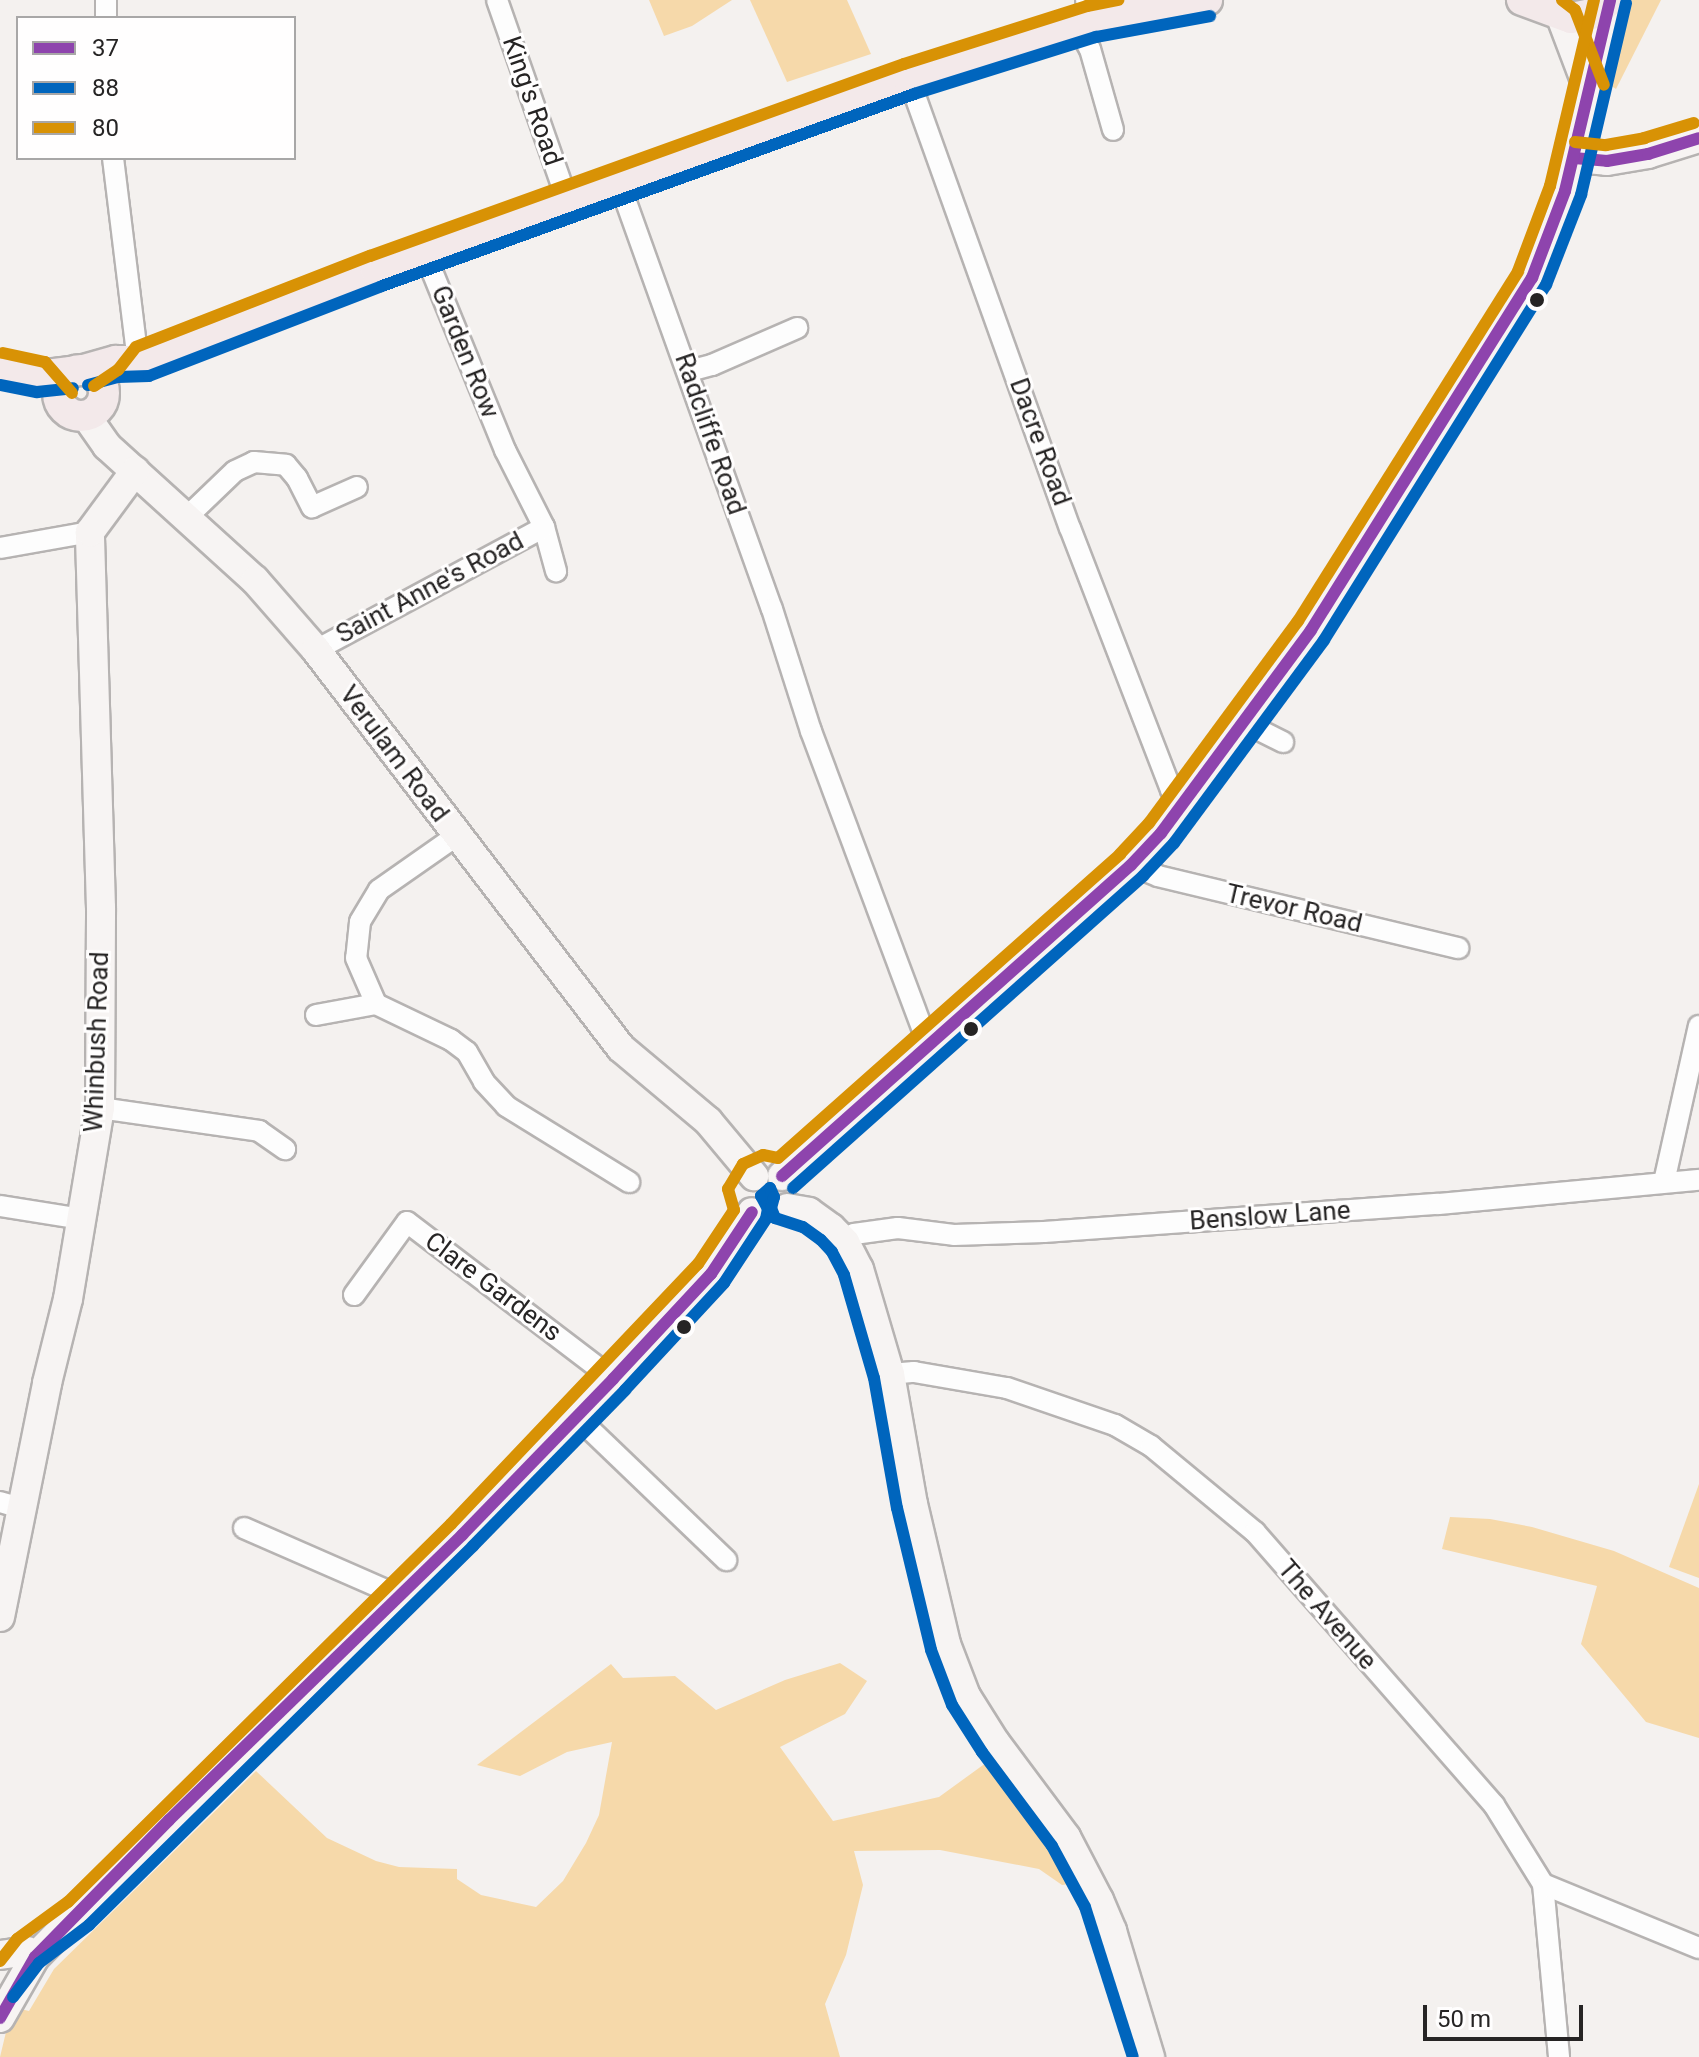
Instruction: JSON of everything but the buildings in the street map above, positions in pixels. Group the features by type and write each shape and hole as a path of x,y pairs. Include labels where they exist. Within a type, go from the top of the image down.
{"main road":[{"path":"0,369 38,376 77,371 116,361 143,361 425,254 1085,16 1207,0"},
{"path":"1522,0 1556,11 1591,14 1609,1"},
{"path":"83,406 129,382 143,361"},
{"path":"77,371 60,382 83,406"},
{"path":"77,371 100,379 83,406"},
{"path":"38,376 83,406"}],"street":[{"name":"King's Road","path":"497,0 568,203"},
{"path":"1150,2057 1112,1931 1092,1886 1066,1837 995,1742 961,1683 928,1574 890,1374 859,1269 845,1242 809,1212 787,1208 769,1218 752,1212 744,1193 928,1044 1131,865 1161,833 1182,800 1243,722 1368,544 1532,278 1574,158 1609,1"},
{"path":"1556,11 1589,91"},
{"path":"1085,16 1090,49 1113,130"},
{"name":"Dacre Road","path":"909,79 1070,528 1171,790 1182,800"},
{"path":"1574,158 1607,161 1648,154 1699,138"},
{"path":"113,160 136,344 143,361"},
{"name":"Radcliffe Road","path":"620,185 689,371 811,731 928,1044"},
{"name":"Garden Row","path":"425,254 544,527 556,571"},
{"path":"689,371 756,347 797,328"},
{"name":"Verulam Road","path":"83,406 107,446 255,580 316,650 621,1048 768,1176"},
{"path":"187,517 235,471 254,462 286,465 297,478 312,507 357,487"},
{"path":"0,548 90,532 135,471"},
{"name":"Saint Anne's Road","path":"316,650 544,527"},
{"name":"Whinbush Road","path":"0,1617 10,1505 68,1299 100,1108 101,908 90,532"},
{"path":"1243,722 1283,742"},
{"path":"376,1004 356,958 360,922 379,890 456,836"},
{"name":"Trevor Road","path":"1131,865 1158,876 1459,948"},
{"path":"316,1015 376,1004 451,1040 467,1052 484,1082 506,1106 629,1182"},
{"path":"1664,1182 1699,1026"},
{"path":"100,1108 259,1131 285,1149"},
{"path":"768,1176 791,1191 787,1208"},
{"name":"Benslow Lane","path":"845,1242 854,1234 898,1228 954,1235 1044,1232 1424,1205 1699,1180"},
{"path":"0,1206 82,1219"},
{"path":"0,2018 35,1957 577,1417 711,1274 752,1212"},
{"name":"Clare Gardens","path":"354,1295 407,1222 613,1379"},
{"name":"The Avenue","path":"890,1374 914,1372 1007,1388 1104,1420 1151,1446 1255,1532 1314,1604 1494,1805 1543,1884 1559,2057"},
{"path":"577,1417 726,1560"},
{"path":"244,1528 400,1596"},
{"path":"1543,1884 1699,1948"},
{"path":"0,1987 28,1951 78,1914"},
{"path":"0,1955 28,1951"}],"shaded area":[{"path":"649,0 732,0 692,26 664,36"},
{"path":"750,0 847,0 871,54 787,82"},
{"path":"1631,0 1661,0 1616,89 1605,82 1615,34"},
{"path":"1699,1484 1699,1578 1669,1567"},
{"path":"1450,1517 1490,1519 1532,1527 1614,1551 1699,1588 1699,1738 1646,1722 1581,1644 1597,1586 1442,1549"},
{"path":"840,1663 867,1681 845,1714 780,1747 833,1821 939,1797 990,1760 1057,1837 1079,1883 1062,1885 1039,1869 940,1850 854,1851 863,1885 846,1955 825,2004 840,2057 0,2057 12,2007 29,2011 54,1969 256,1771 327,1838 376,1861 399,1867 457,1869 457,1879 481,1895 536,1907 563,1881 599,1815 612,1742 567,1752 520,1776 477,1765 611,1664 623,1678 675,1676 716,1710 785,1680"}],"transit line":[{"name":"80","path":"94,386 118,370 136,347 370,256 904,64 1087,6 1118,0"},
{"name":"80","path":"1562,0 1575,10 1604,85"},
{"name":"80","path":"0,1961 17,1939 68,1902 451,1524 698,1264 734,1210 728,1189 743,1164 763,1155 778,1158 1120,854 1149,823 1298,621 1518,271 1550,186 1594,0"},
{"name":"37","path":"782,1176 1131,865 1161,833 1311,630 1532,278 1565,191 1610,0"},
{"name":"88","path":"793,1188 1143,876 1174,843 1324,640 1546,285 1581,195 1626,3"},
{"name":"88","path":"88,385 118,377 149,376 382,286 914,94 1096,37 1210,16"},
{"name":"80","path":"1575,142 1606,145 1644,138 1694,123"},
{"name":"37","path":"1574,158 1607,161 1648,154 1699,138"},
{"name":"80","path":"3,353 45,362 72,393"},
{"name":"88","path":"0,385 37,392 73,388"},
{"name":"88","path":"13,1997 39,1963 89,1925 473,1546 625,1390 724,1283 766,1219 768,1209 761,1196 770,1188 774,1197 771,1208 775,1218 803,1227 821,1240 832,1252 844,1275 874,1378 897,1508 931,1650 952,1705 982,1752 1052,1846 1085,1907 1133,2057"},
{"name":"37","path":"0,2018 35,1957 169,1820 462,1535 613,1379 711,1274 752,1212"}]}
